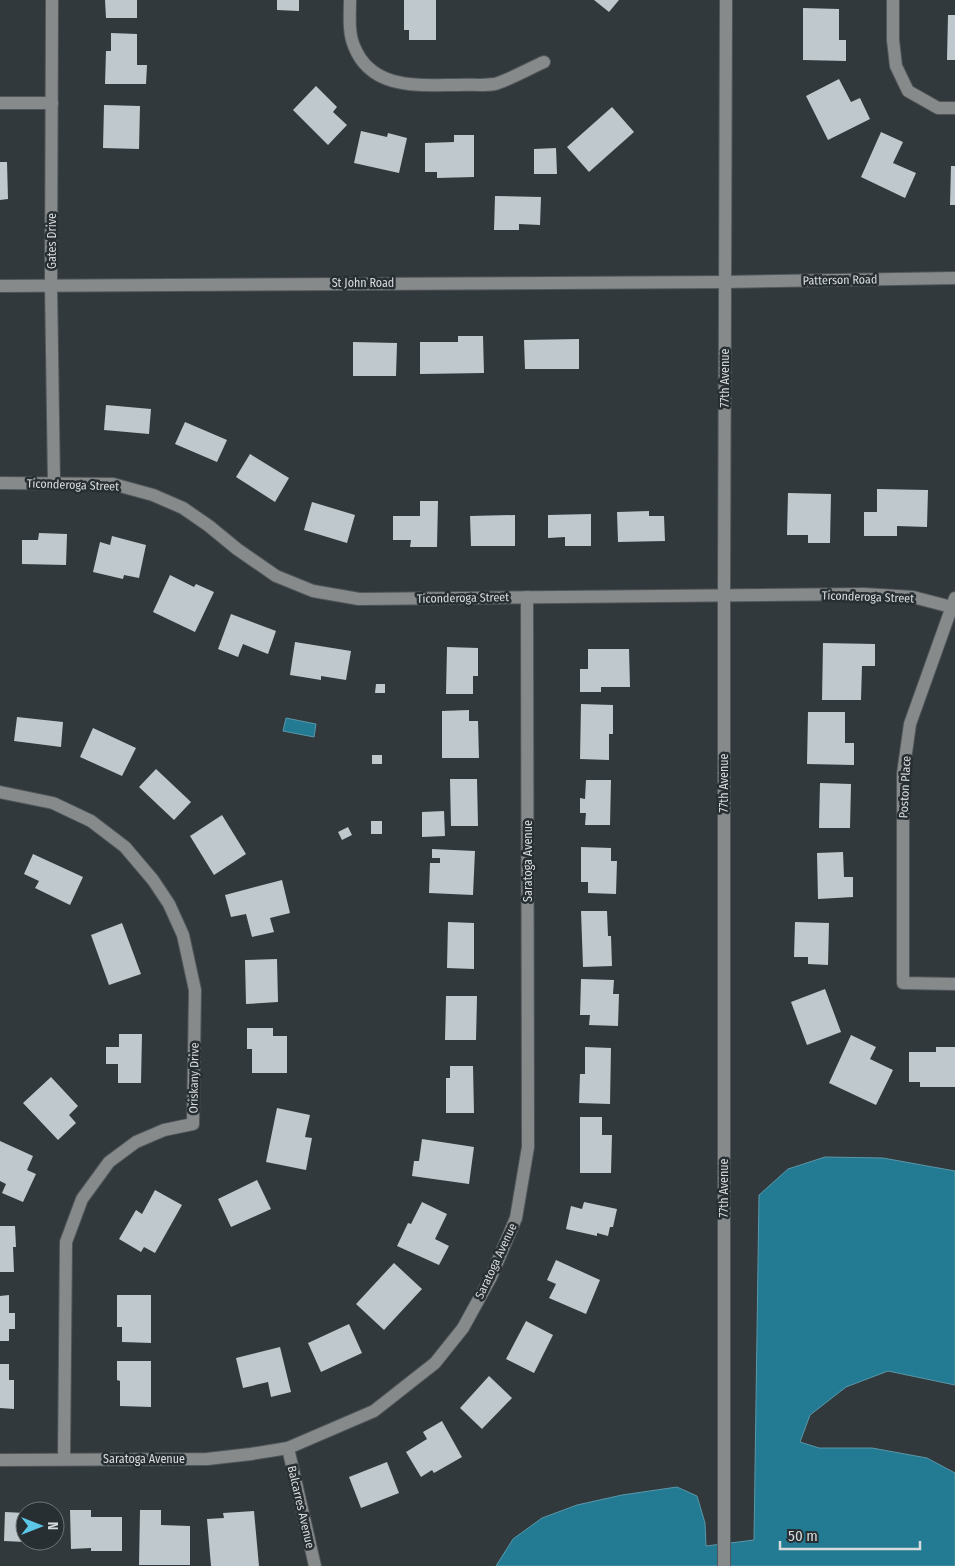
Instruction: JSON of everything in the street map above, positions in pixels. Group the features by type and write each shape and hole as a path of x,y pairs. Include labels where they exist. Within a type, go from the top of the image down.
{"street":[{"name":"Gates Drive","path":"52,0 54,483"},
{"path":"350,0 350,23 354,45 364,62 379,76 401,84 494,84 544,62"},
{"name":"77th Avenue","path":"724,1566 726,0"},
{"path":"894,0 893,40 896,66 908,91 938,108 955,108"},
{"path":"0,103 52,103"},
{"name":"Patterson Road","path":"725,282 955,278"},
{"name":"St John Road","path":"0,286 725,282"},
{"name":"Ticonderoga Street","path":"0,483 114,484 153,495 183,508 276,576 313,592 358,599 864,594 913,597 954,604"},
{"name":"Saratoga Avenue","path":"0,1460 207,1459 288,1448 374,1411 434,1363 462,1328 491,1277 516,1218 528,1147 527,597"},
{"name":"Poston Place","path":"954,604 910,724 903,774 903,983 955,984"},
{"name":"Oriskany Drive","path":"0,792 53,803 91,821 125,846 153,880 169,904 183,935 195,990 193,1124 164,1130 136,1142 109,1162 82,1200 66,1242 64,1459"},
{"name":"Balcarres Avenue","path":"288,1448 315,1566"}],"water":[{"path":"286,718 316,724 314,737 283,731"},
{"path":"825,1157 883,1158 955,1171 955,1385 888,1371 846,1387 810,1415 800,1442 819,1448 872,1448 927,1458 955,1473 955,1566 496,1566 513,1539 542,1518 577,1505 622,1495 677,1487 697,1496 705,1523 706,1546 754,1540 759,1195 788,1169"}],"building":[{"path":"105,0 137,0 137,18 106,18"},
{"path":"277,0 299,0 299,11 277,10"},
{"path":"404,0 436,0 436,40 409,40 409,30 404,30"},
{"path":"594,0 619,0 609,12"},
{"path":"803,8 839,9 839,40 846,40 846,61 803,60"},
{"path":"948,15 955,15 955,60 947,60"},
{"path":"111,33 137,34 137,65 147,65 146,84 105,84 106,51 111,51"},
{"path":"839,79 851,102 860,98 870,119 828,140 806,96"},
{"path":"316,86 337,107 333,112 347,125 328,145 293,110"},
{"path":"104,105 140,106 139,149 103,148"},
{"path":"612,107 634,132 589,172 567,147"},
{"path":"361,131 387,137 388,133 407,138 399,173 354,163"},
{"path":"881,132 903,142 893,163 916,173 905,198 861,177"},
{"path":"454,135 474,135 474,177 437,178 437,172 425,172 425,143 454,142"},
{"path":"556,148 557,174 534,174 534,149"},
{"path":"0,162 7,162 8,199 0,200"},
{"path":"951,166 955,166 955,205 950,205"},
{"path":"495,196 541,197 540,225 519,224 519,230 494,230"},
{"path":"458,336 483,336 484,373 420,374 420,342 458,342"},
{"path":"579,339 579,369 525,369 524,340"},
{"path":"353,342 397,343 396,376 353,376"},
{"path":"106,405 151,409 149,434 104,430"},
{"path":"185,422 227,440 217,462 175,444"},
{"path":"250,454 289,478 275,502 236,477"},
{"path":"877,489 928,490 927,527 897,526 897,536 864,536 864,512 877,512"},
{"path":"788,493 831,494 830,543 808,543 808,535 787,535"},
{"path":"420,501 438,501 437,547 410,547 411,540 393,540 393,516 420,516"},
{"path":"312,502 355,515 347,543 304,530"},
{"path":"649,511 649,516 664,516 665,541 618,542 617,512"},
{"path":"591,514 591,546 565,546 565,537 548,538 548,515"},
{"path":"515,515 515,546 471,546 470,516"},
{"path":"39,533 67,534 66,565 22,564 22,540 38,540"},
{"path":"112,536 146,545 139,578 124,575 123,579 93,572 100,542 110,545"},
{"path":"170,575 194,587 196,584 214,592 195,632 153,612"},
{"path":"231,614 276,631 268,654 243,644 238,657 218,649"},
{"path":"295,642 351,651 346,680 321,676 321,680 290,675"},
{"path":"823,643 875,644 875,666 862,666 861,700 822,700"},
{"path":"447,647 478,648 478,676 473,676 473,694 446,694"},
{"path":"588,649 629,649 630,687 601,687 601,692 580,692 580,669 588,669"},
{"path":"376,684 385,684 385,693 375,693"},
{"path":"581,704 613,705 613,734 609,734 609,760 580,759"},
{"path":"469,710 469,721 478,721 479,758 442,758 442,711"},
{"path":"808,712 845,712 845,743 854,743 854,765 807,764"},
{"path":"17,717 63,722 61,747 14,741"},
{"path":"93,728 136,748 122,776 80,757"},
{"path":"372,755 382,755 382,764 372,764"},
{"path":"156,769 191,802 174,820 139,787"},
{"path":"450,779 477,779 478,826 451,826"},
{"path":"586,780 611,780 610,825 585,825 586,813 580,813 580,798 585,799"},
{"path":"820,783 851,784 850,828 819,828"},
{"path":"444,811 445,836 422,837 422,812"},
{"path":"222,815 246,854 214,875 190,836"},
{"path":"371,821 382,821 382,834 371,834"},
{"path":"348,827 352,835 342,840 338,832"},
{"path":"581,847 611,848 611,861 617,861 616,894 588,893 588,882 581,882"},
{"path":"432,849 475,851 473,895 429,893 430,863 440,863 440,858 432,858"},
{"path":"843,852 844,877 853,877 853,897 818,899 817,853"},
{"path":"33,854 83,877 70,905 35,888 39,881 24,874"},
{"path":"282,880 290,913 270,918 274,932 252,937 246,914 231,917 225,895"},
{"path":"581,911 607,911 608,936 611,936 612,966 583,967"},
{"path":"448,922 474,923 474,969 447,968"},
{"path":"795,922 829,923 828,965 808,964 808,957 794,957"},
{"path":"122,923 141,974 109,985 91,935"},
{"path":"277,959 278,1002 246,1004 245,960"},
{"path":"581,979 614,980 613,994 619,994 618,1026 589,1025 590,1015 580,1015"},
{"path":"825,989 841,1032 807,1045 791,1002"},
{"path":"446,996 477,996 476,1040 445,1040"},
{"path":"247,1028 273,1028 273,1036 287,1036 287,1073 252,1073 252,1049 247,1049"},
{"path":"119,1034 142,1034 141,1083 118,1083 118,1064 106,1064 106,1047 119,1047"},
{"path":"851,1035 876,1047 870,1059 893,1070 876,1105 829,1083"},
{"path":"585,1047 611,1048 610,1104 579,1103 580,1074 585,1074"},
{"path":"936,1047 955,1047 955,1087 920,1087 920,1082 909,1082 909,1052 936,1052"},
{"path":"450,1066 473,1066 474,1113 446,1113 446,1078 450,1078"},
{"path":"51,1077 78,1106 69,1115 76,1123 58,1140 23,1103"},
{"path":"277,1108 310,1115 305,1137 312,1138 306,1170 266,1162"},
{"path":"580,1117 602,1117 602,1135 612,1135 611,1173 580,1173"},
{"path":"422,1139 474,1147 469,1184 412,1176 414,1161 419,1161"},
{"path":"0,1141 33,1156 27,1170 36,1174 23,1202 2,1193 6,1184 0,1181"},
{"path":"257,1180 271,1209 231,1227 218,1199"},
{"path":"155,1190 182,1205 155,1253 144,1247 141,1252 119,1239 136,1210 142,1214"},
{"path":"422,1202 447,1214 435,1239 449,1246 439,1265 397,1246 408,1223 411,1224"},
{"path":"584,1202 617,1209 613,1227 610,1227 608,1236 597,1233 597,1236 566,1229 571,1206 582,1209"},
{"path":"0,1226 15,1226 16,1247 13,1247 14,1272 0,1272"},
{"path":"556,1260 600,1280 586,1314 549,1298 556,1284 547,1280"},
{"path":"394,1263 422,1289 384,1330 356,1304"},
{"path":"9,1295 9,1313 15,1313 15,1329 9,1329 9,1341 0,1341 0,1296"},
{"path":"117,1295 151,1295 151,1343 122,1342 122,1327 117,1327"},
{"path":"526,1321 553,1335 534,1373 506,1359"},
{"path":"349,1324 362,1353 321,1372 308,1343"},
{"path":"280,1347 291,1392 271,1397 268,1382 243,1388 236,1358"},
{"path":"117,1361 151,1361 151,1407 120,1406 120,1381 117,1380"},
{"path":"0,1364 9,1364 9,1380 14,1380 14,1409 0,1408"},
{"path":"489,1376 512,1398 482,1429 460,1408"},
{"path":"442,1421 462,1457 434,1473 432,1470 421,1477 406,1452 427,1439 423,1432"},
{"path":"387,1462 399,1493 361,1508 349,1477"},
{"path":"70,1510 91,1510 91,1517 122,1517 122,1551 91,1551 91,1548 71,1549"},
{"path":"140,1510 161,1510 161,1525 190,1526 190,1565 139,1565"},
{"path":"254,1511 259,1566 211,1566 207,1519 224,1518 223,1513"},
{"path":"5,1512 15,1512 15,1542 4,1541"}]}
